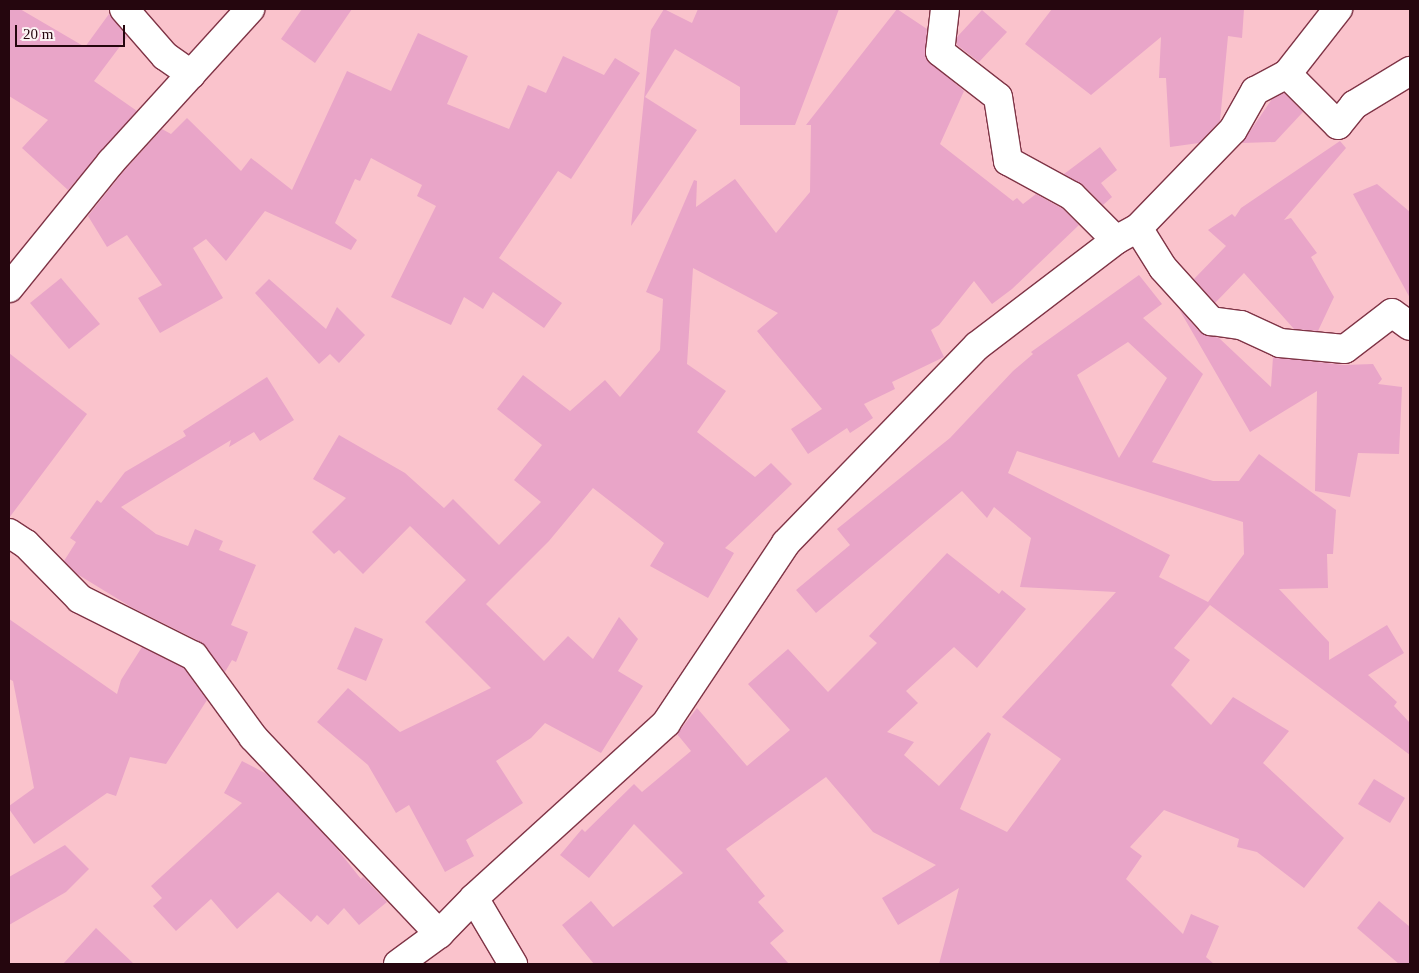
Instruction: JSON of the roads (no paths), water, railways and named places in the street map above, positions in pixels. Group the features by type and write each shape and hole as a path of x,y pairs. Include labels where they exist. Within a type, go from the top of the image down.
{"street":[{"path":"124,9 165,56 191,74"},
{"path":"9,288 111,162 250,9"},
{"path":"945,9 940,52 998,97 1008,161 1072,196 1127,234 1163,268 1211,321 1241,325 1280,343 1345,349 1392,313 1410,326"},
{"path":"398,964 439,934 474,898 666,723 786,542 977,346 1127,234 1233,130 1255,91 1287,74 1338,9"},
{"path":"1287,74 1338,125 1354,105 1410,71"},
{"path":"9,533 26,544 80,599 194,656 253,737 439,934"},
{"path":"474,898 513,964"}]}
